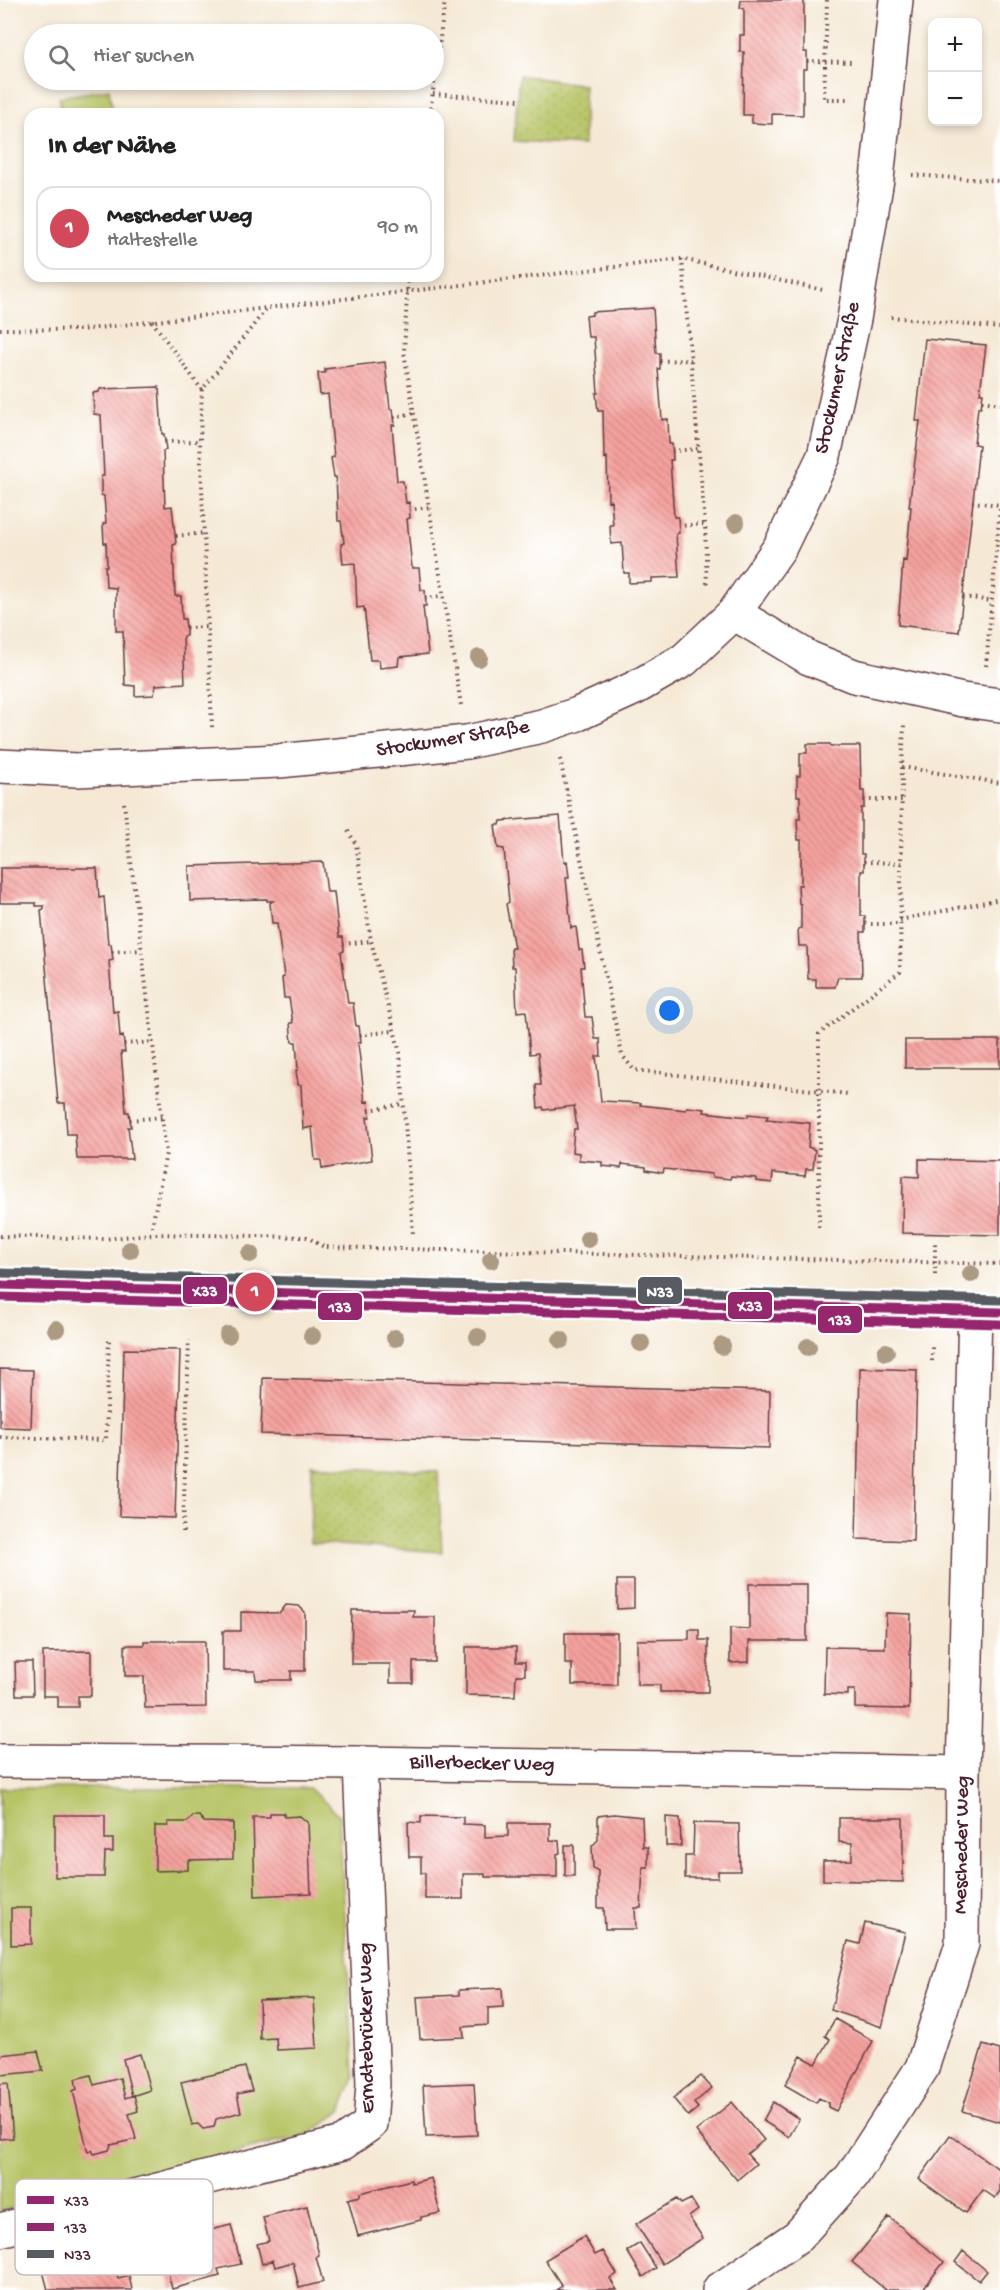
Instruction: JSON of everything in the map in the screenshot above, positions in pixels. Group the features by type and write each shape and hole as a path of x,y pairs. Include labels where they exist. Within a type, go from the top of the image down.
{"main road":[{"path":"0,1285 988,1311"}],"street":[{"name":"Stockumer Straße","path":"0,766 77,770 279,761 467,742 542,726 578,714 635,688 684,660 734,613 780,547 824,456 854,319 875,190 896,0"},
{"path":"734,613 809,658 854,676 991,704"},
{"name":"Mescheder Weg","path":"720,2290 798,2236 852,2176 922,2068 962,1944 963,1773 988,1311"},
{"name":"Billerbecker Weg","path":"0,1761 360,1763 963,1773"},
{"name":"Erndtebrücker Weg","path":"203,2179 343,2144 370,2124 373,2084 360,1763"},
{"name":"Erndtebrücker Weg","path":"0,2230 15,2226"}],"path":[{"path":"442,24 445,0"},
{"path":"827,0 824,99 857,100"},
{"path":"807,61 862,62"},
{"path":"431,108 434,90"},
{"path":"433,94 519,100"},
{"path":"909,174 1000,181"},
{"path":"682,259 705,524 708,590"},
{"path":"0,329 80,330 682,259 830,291"},
{"path":"407,282 404,352 462,708"},
{"path":"213,737 200,441 202,390 267,308"},
{"path":"887,317 1000,328"},
{"path":"152,321 202,390"},
{"path":"660,361 691,360"},
{"path":"982,400 1000,404"},
{"path":"394,417 414,413"},
{"path":"165,442 200,441"},
{"path":"672,451 698,449"},
{"path":"972,502 1000,507 993,601 991,704"},
{"path":"410,510 430,507"},
{"path":"678,526 705,524"},
{"path":"176,536 204,533"},
{"path":"425,598 443,596"},
{"path":"963,597 993,601"},
{"path":"186,628 207,627"},
{"path":"819,1227 819,1034 900,972 902,766 907,687"},
{"path":"560,755 622,1055 634,1070 849,1094"},
{"path":"902,766 1000,783"},
{"path":"124,800 166,1153 152,1227"},
{"path":"864,800 902,800"},
{"path":"348,831 356,844 371,941 400,1053 413,1234"},
{"path":"864,862 901,863"},
{"path":"865,924 900,922 1000,899"},
{"path":"343,944 371,941"},
{"path":"112,952 142,950"},
{"path":"360,1035 394,1031"},
{"path":"124,1044 153,1042"},
{"path":"369,1110 403,1104"},
{"path":"130,1120 162,1117"},
{"path":"0,1236 104,1239 151,1234 307,1237 324,1247 1000,1264"},
{"path":"934,1279 935,1243"},
{"path":"0,1437 106,1440 109,1339"},
{"path":"183,1532 189,1340"},
{"path":"932,1361 933,1342"}],"green space":[{"path":"519,75 584,85 584,145 514,141"},
{"path":"109,90 112,108 61,108 59,97"},
{"path":"312,1465 438,1472 442,1552 310,1543"},
{"path":"0,1788 309,1788 339,1815 354,2077 341,2111 310,2134 129,2179 15,2179 15,2207 0,2211"}],"building":[{"path":"741,0 804,0 804,52 807,52 807,69 803,69 803,115 772,114 772,124 752,123 752,115 743,115 744,52 740,52 740,35 744,35 744,8 740,8"},
{"path":"653,308 656,353 660,353 660,369 658,369 662,420 668,419 669,444 672,444 673,460 670,460 674,517 678,517 679,533 676,534 679,577 652,578 652,582 629,583 629,573 624,573 622,543 611,544 610,525 613,525 611,500 608,501 607,457 604,458 603,411 598,411 594,337 588,337 586,316 592,315 592,312"},
{"path":"925,339 986,345 980,393 983,393 981,407 978,407 974,444 979,445 959,632 898,625 903,560 906,561 911,507 909,507 920,421 916,421"},
{"path":"385,362 390,409 393,409 395,425 392,425 397,481 403,481 406,503 409,502 410,518 407,519 412,568 419,568 421,590 425,590 426,606 423,606 428,654 399,657 398,666 380,668 379,660 370,660 364,607 357,608 355,563 343,564 341,544 344,543 341,521 338,521 336,477 334,477 331,458 334,457 328,394 320,395 318,373 325,373 325,369"},
{"path":"159,387 162,434 164,434 166,450 163,451 165,507 172,506 176,544 173,545 175,596 181,596 182,619 185,619 186,628 186,636 183,636 185,683 156,685 154,695 135,696 135,686 125,685 123,631 116,631 116,588 106,587 106,543 104,543 103,524 106,523 104,496 101,495 101,476 104,476 101,415 94,414 93,393 99,392 100,389"},
{"path":"807,744 860,746 861,791 864,791 864,808 861,808 861,854 864,854 864,871 861,871 861,916 865,916 865,932 861,932 862,977 838,977 835,987 816,987 816,979 808,979 807,946 799,946 798,929 801,928 801,904 799,904 798,885 801,885 801,840 798,840 797,819 800,819 800,796 797,796 797,776 800,776 800,753 807,753"},
{"path":"560,816 564,862 567,861 569,877 566,878 571,928 576,927 579,950 582,950 585,1017 592,1017 595,1039 600,1039 601,1056 596,1056 601,1101 641,1103 640,1105 686,1110 687,1107 705,1109 704,1112 748,1117 748,1114 768,1116 766,1119 810,1123 808,1147 815,1150 813,1169 806,1169 805,1176 773,1173 772,1183 756,1181 756,1178 731,1176 730,1179 712,1177 712,1174 664,1169 663,1173 646,1170 646,1167 622,1164 621,1168 602,1166 602,1162 579,1160 579,1153 572,1152 574,1129 577,1129 574,1106 544,1110 543,1107 538,1108 536,1085 541,1085 538,1053 530,1054 526,1011 517,1012 515,967 512,967 511,948 514,948 506,904 509,902 504,849 498,848 495,825 500,825 501,821"},
{"path":"323,862 327,892 334,892 339,937 343,937 344,951 341,952 348,1003 353,1003 356,1026 359,1026 361,1042 358,1043 365,1102 368,1101 370,1117 367,1117 372,1160 322,1169 321,1160 315,1160 312,1127 303,1129 301,1085 298,1085 296,1070 298,1070 296,1042 292,1042 290,1023 293,1023 289,998 284,998 282,978 284,977 277,923 272,923 270,903 273,901 267,901 267,899 190,901 189,866"},
{"path":"0,868 97,868 99,898 104,897 108,944 111,944 113,960 109,961 113,1012 118,1011 120,1037 123,1036 125,1052 121,1052 126,1112 129,1112 131,1127 128,1127 132,1159 77,1159 75,1134 67,1134 65,1103 58,1103 41,910 44,906 36,906 36,903 0,903"},
{"path":"905,1040 1000,1040 1000,1068 905,1068"},
{"path":"919,1159 1000,1161 1000,1235 902,1233 903,1176 919,1177"},
{"path":"124,1349 180,1350 175,1518 119,1516"},
{"path":"860,1368 917,1370 913,1541 856,1539"},
{"path":"0,1369 33,1370 31,1428 0,1427"},
{"path":"263,1378 770,1391 769,1448 261,1434"},
{"path":"617,1580 634,1580 634,1608 617,1609"},
{"path":"749,1584 807,1584 807,1641 749,1641 749,1662 730,1663 730,1628 749,1629"},
{"path":"286,1605 299,1606 305,1612 305,1671 291,1671 291,1680 256,1680 255,1671 223,1671 223,1631 241,1631 241,1612 280,1613"},
{"path":"352,1610 414,1610 413,1617 435,1617 435,1662 413,1662 413,1683 390,1683 390,1664 351,1664"},
{"path":"886,1613 911,1614 909,1709 855,1708 855,1690 848,1690 848,1695 824,1694 825,1647 885,1648"},
{"path":"689,1629 699,1629 699,1640 708,1640 708,1692 660,1692 660,1685 637,1685 637,1640 689,1639"},
{"path":"565,1633 617,1633 617,1685 572,1685 572,1664 565,1664"},
{"path":"144,1641 205,1641 206,1707 145,1708 144,1676 125,1676 125,1645 144,1645"},
{"path":"466,1647 516,1647 516,1662 525,1662 525,1675 516,1675 515,1696 466,1695"},
{"path":"91,1651 91,1696 78,1696 78,1707 58,1707 58,1696 43,1696 43,1652"},
{"path":"15,1662 32,1662 33,1695 16,1695"},
{"path":"270,1813 284,1813 284,1817 300,1816 308,1823 311,1893 255,1896 253,1817 270,1817"},
{"path":"614,1814 642,1817 643,1847 648,1847 648,1867 643,1867 641,1908 635,1908 636,1929 605,1929 604,1908 598,1908 598,1871 593,1868 592,1846 598,1840 598,1816"},
{"path":"55,1815 105,1815 105,1839 113,1839 113,1852 105,1852 104,1877 55,1877"},
{"path":"193,1816 199,1816 204,1822 233,1823 233,1859 188,1860 188,1870 155,1871 155,1826 168,1826 168,1822 187,1822"},
{"path":"421,1816 463,1817 463,1824 485,1825 485,1837 508,1836 508,1823 550,1823 550,1840 559,1841 557,1877 485,1877 485,1874 463,1874 463,1899 425,1899 425,1873 421,1873 421,1857 409,1857 408,1822 421,1823"},
{"path":"666,1817 680,1818 681,1846 666,1846"},
{"path":"839,1818 903,1818 903,1882 823,1880 823,1861 852,1860 852,1843 839,1842"},
{"path":"694,1823 739,1824 740,1871 718,1871 718,1878 685,1878 685,1856 693,1856"},
{"path":"565,1845 574,1845 574,1876 565,1876"},
{"path":"11,1908 31,1908 31,1944 11,1945"},
{"path":"865,1923 905,1932 882,2027 831,2010 848,1941 860,1944"},
{"path":"502,1988 503,2007 488,2008 488,2025 463,2027 464,2037 420,2039 417,1997 459,1995 459,1990"},
{"path":"314,1998 317,2048 277,2050 276,2038 260,2039 259,2000"},
{"path":"835,2019 873,2041 836,2111 819,2098 816,2103 785,2085 801,2056 816,2064 830,2039 825,2036"},
{"path":"983,2045 1000,2050 1000,2122 962,2111"},
{"path":"38,2051 43,2071 0,2075 0,2055"},
{"path":"140,2054 150,2090 132,2096 123,2059"},
{"path":"245,2067 252,2091 237,2094 241,2112 216,2119 214,2127 203,2129 198,2124 192,2125 181,2082"},
{"path":"91,2075 94,2085 120,2078 125,2098 134,2095 138,2111 129,2114 136,2139 111,2145 109,2150 94,2154 92,2150 88,2152 73,2091 77,2089 75,2079"},
{"path":"701,2076 712,2088 694,2103 698,2108 688,2116 673,2098"},
{"path":"8,2083 13,2138 0,2139 0,2084"},
{"path":"474,2083 477,2135 426,2137 423,2085"},
{"path":"732,2102 764,2140 747,2154 756,2164 737,2180 696,2131"},
{"path":"773,2102 799,2119 789,2137 763,2121"},
{"path":"950,2135 1000,2170 1000,2191 995,2198 983,2190 966,2213 919,2179"},
{"path":"431,2178 440,2213 358,2236 348,2199 360,2196 360,2193 411,2180 412,2183"},
{"path":"677,2199 681,2204 691,2199 698,2210 689,2217 703,2238 662,2264 636,2224"},
{"path":"307,2206 323,2282 299,2288 293,2262 275,2267 273,2260 262,2264 257,2244 269,2241 263,2217"},
{"path":"889,2217 944,2262 922,2290 886,2290 852,2262"},
{"path":"231,2225 241,2264 218,2269 220,2276 172,2289 169,2275 213,2275 213,2230"},
{"path":"584,2236 595,2255 603,2251 617,2274 610,2279 617,2290 556,2290 562,2286 545,2260"},
{"path":"640,2243 656,2268 643,2277 627,2251"},
{"path":"963,2251 987,2271 979,2281 955,2262"},
{"path":"44,2275 117,2275 118,2278 129,2275 132,2290 48,2290"}],"transit line":[{"name":"N33","path":"0,1273 1000,1300"},
{"name":"X33","path":"0,1285 1000,1312"},
{"name":"133","path":"0,1297 1000,1324"}],"place":[{"name":"Mescheder Weg","path":"255,1292"}]}
